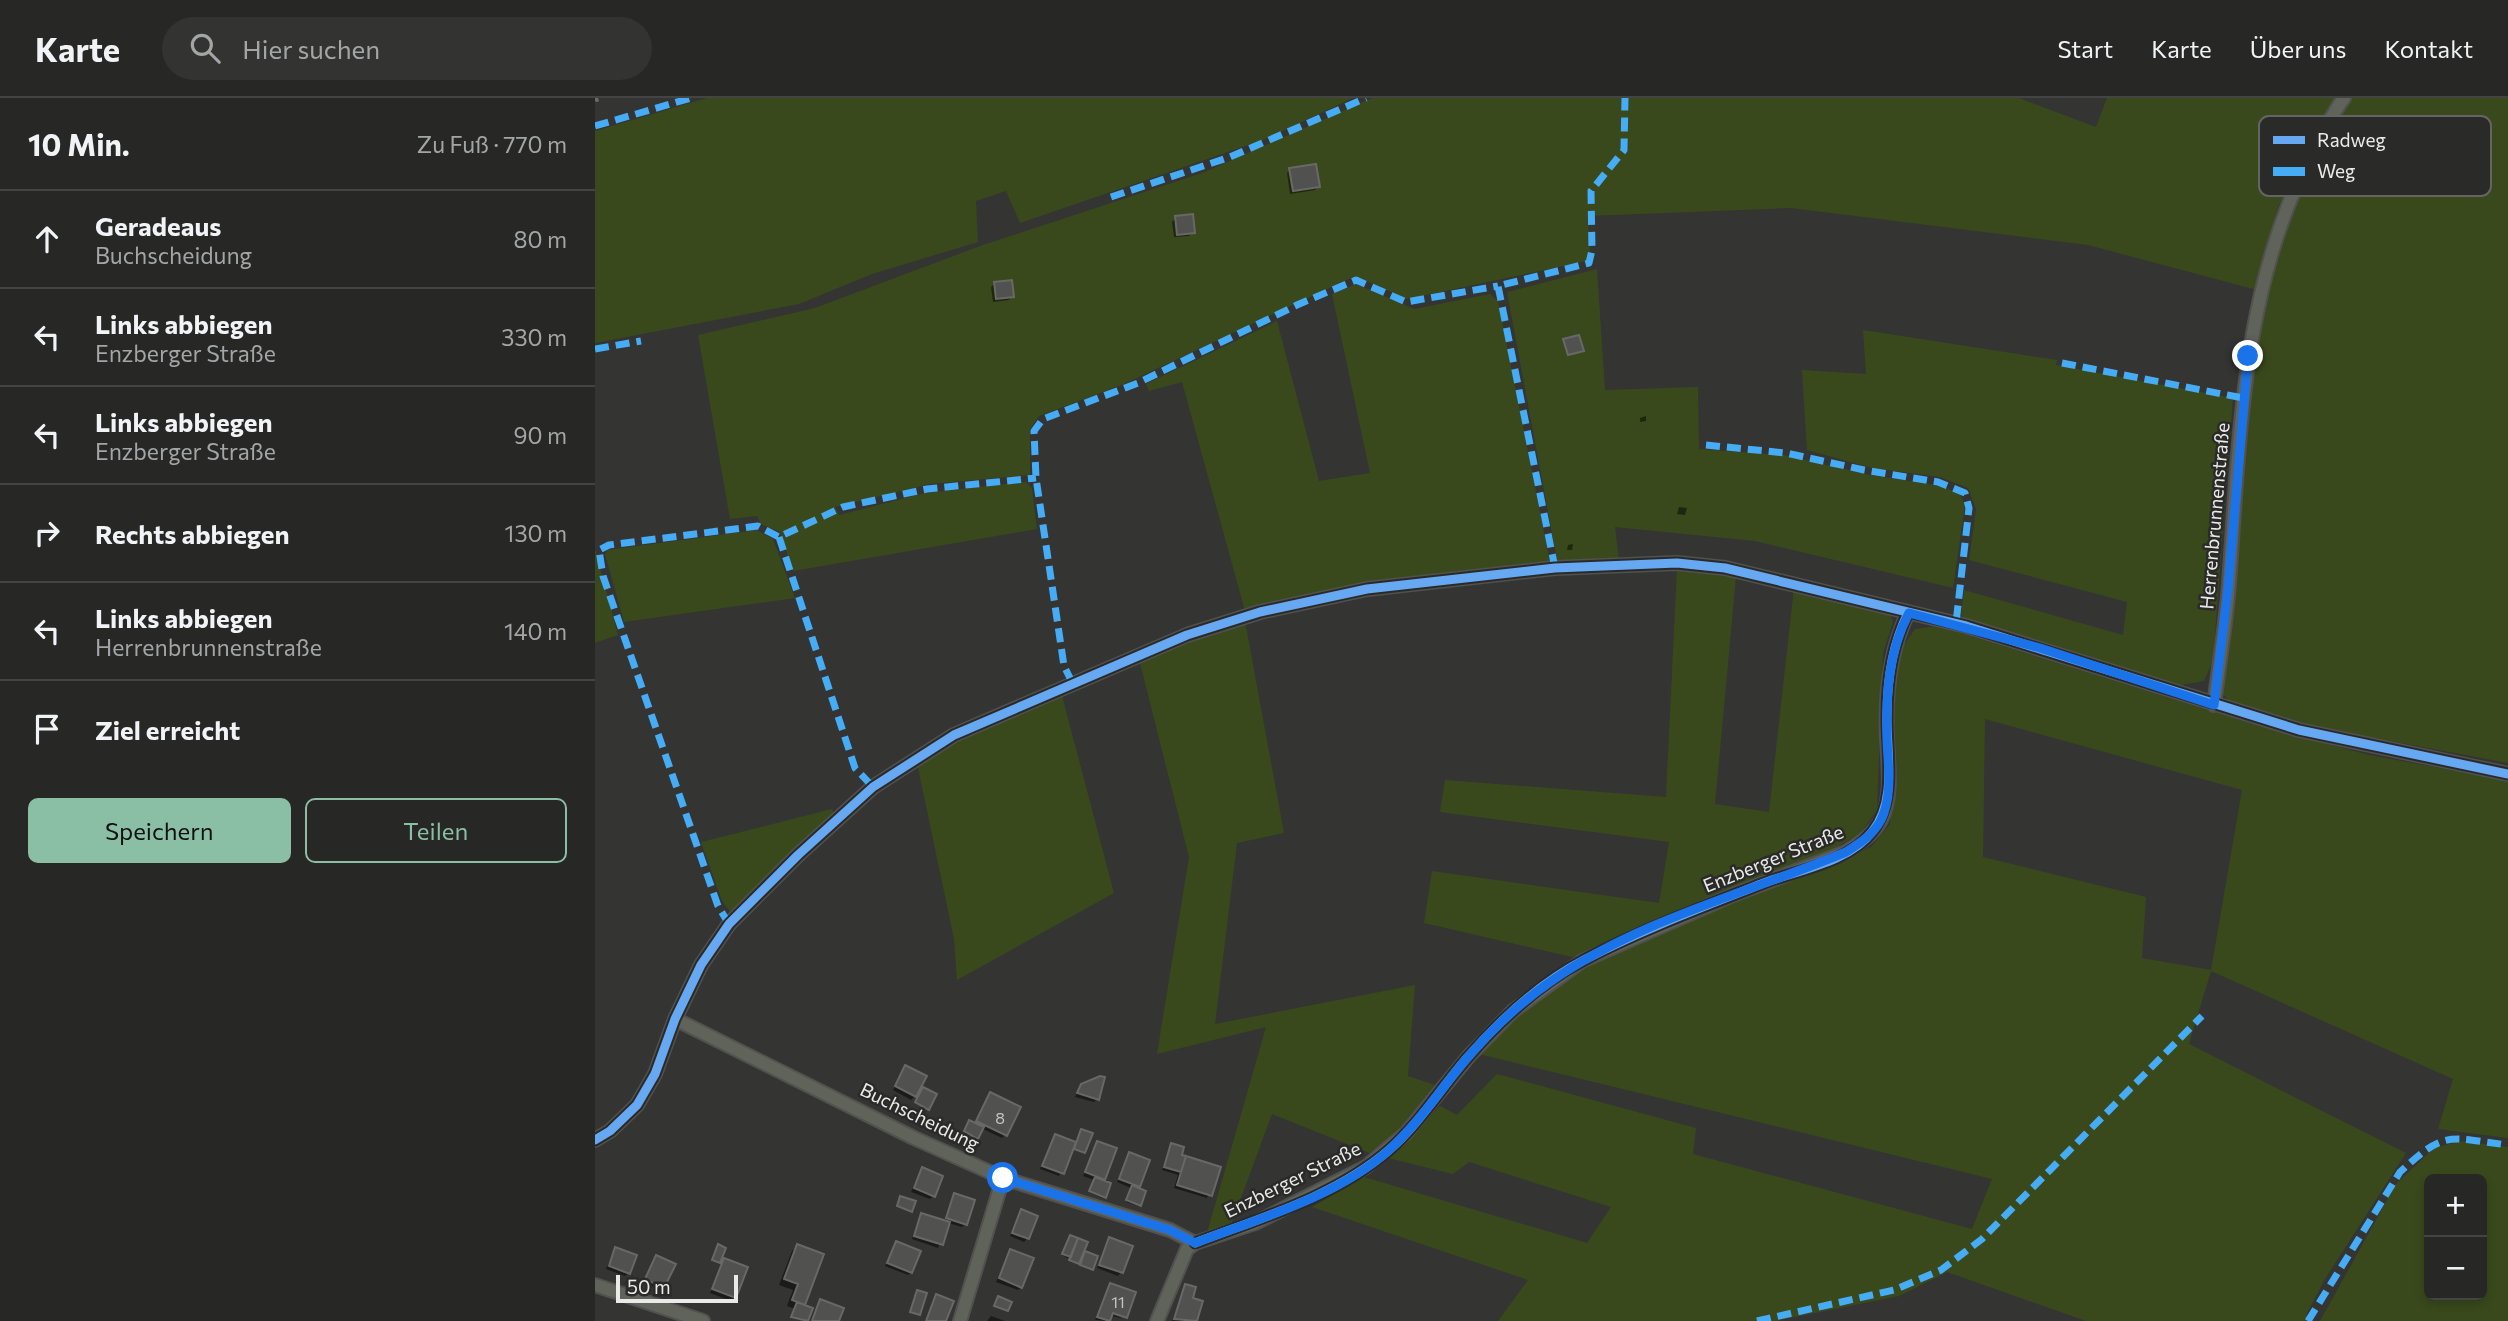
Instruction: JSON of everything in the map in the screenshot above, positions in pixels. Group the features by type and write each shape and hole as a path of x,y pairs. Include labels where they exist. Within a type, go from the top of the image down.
{"street":[{"name":"Herrenbrunnenstraße","path":"2334,116 2344,98"},
{"name":"Herrenbrunnenstraße","path":"2214,705 2228,589 2248,356 2266,267 2290,196"},
{"path":"595,1140 610,1132 637,1105 655,1074 675,1019 701,965 729,924 798,855 873,787 954,735 1187,635 1260,612 1367,589 1471,575 1625,564 1677,563 1725,568 2040,648 2214,705 2335,738 2508,774"},
{"name":"Enzberger Straße","path":"1195,1243 1255,1223 1366,1167 1406,1133 1469,1056 1513,1011 1582,961 1733,895 1846,852 1870,835 1880,821 1888,796 1887,711 1891,668 1895,639 1909,613"},
{"name":"Buchscheidung","path":"675,1019 914,1138 1003,1178 1170,1230 1195,1243"},
{"path":"960,1321 1003,1178"},
{"path":"1157,1321 1180,1259 1195,1243"},
{"path":"595,1285 703,1321"}],"green space":[{"path":"707,98 1353,98 1263,140 1020,223 1006,191 976,201 978,242 872,274 799,304 595,343 595,131"},
{"path":"1372,98 2019,98 2096,127 2107,98 2339,98 2328,116 2259,116 2259,196 2284,196 2257,290 2088,245 1791,208 1588,216 1590,252 1587,261 1407,299 1355,276 1124,384 1039,416 1030,429 1030,475 930,484 835,507 839,515 925,493 1026,482 1032,488 1037,529 793,571 780,532 761,524 757,516 730,519 698,335 815,308 980,246 1205,172"},
{"path":"2351,98 2508,98 2508,763 2321,728 2231,703 2222,693 2254,354 2262,309 2275,264 2300,196 2491,196 2491,116 2339,116"},
{"path":"1597,269 1605,390 1698,387 1699,449 1784,455 1870,475 1941,486 1960,494 1965,505 1953,588 1755,541 1615,527 1619,560 1561,564 1557,560 1507,292"},
{"path":"1356,284 1414,309 1490,294 1498,301 1550,562 1547,565 1245,611 1182,382 1149,391 1146,384 1277,321 1319,481 1370,473 1332,294"},
{"path":"1863,330 2057,360 2056,365 2233,398 2213,661 2204,681 2181,685 1966,621 1961,615 1964,590 2123,635 2127,602 1969,560 1976,509 1968,488 1940,477 1872,468 1807,450 1802,370 1866,374"},
{"path":"757,530 773,539 795,598 624,622 605,554 608,550"},
{"path":"595,549 618,635 595,643"},
{"path":"1677,568 1736,577 1715,804 1769,812 1794,588 1890,613 1893,622 1883,653 1877,810 1861,833 1835,848 1647,923 1572,957 1424,923 1432,871 1659,903 1669,842 1440,812 1445,780 1666,797"},
{"path":"1245,621 1284,833 1237,843 1215,1024 1415,985 1408,1076 1435,1085 1399,1129 1372,1154 1272,1114 1231,1225 1207,1233 1266,1027 1157,1054 1189,857 1139,659"},
{"path":"1938,626 2253,724 2365,754 2508,781 2508,1138 2438,1129 2453,1079 2211,971 2189,1044 2406,1153 2325,1279 2306,1315 2313,1321 2086,1321 1947,1272 1899,1296 1776,1321 1498,1321 1528,1280 1312,1207 1364,1177 1587,1243 1611,1207 1469,1162 1453,1174 1388,1158 1440,1106 1457,1115 1497,1074 1696,1128 1693,1154 1972,1229 1992,1179 1479,1054 1541,995 1599,958 1871,847 1890,824 1895,682 1902,648 1915,629","holes":["1985,719 2242,790 2211,970 2142,958 2146,897 1983,857"]},
{"path":"1061,692 1114,893 957,980 954,939 917,763 959,737"},
{"path":"832,809 834,813 732,914 722,901 701,842"},
{"path":"2462,1141 2508,1147 2508,1321 2320,1321 2396,1184 2434,1148"}],"building":[{"path":"1316,164 1320,187 1293,191 1289,168"},
{"path":"1193,214 1195,233 1177,235 1175,216"},
{"path":"1012,280 1014,297 996,299 994,282"},
{"path":"1579,335 1584,351 1568,355 1563,339"},
{"path":"905,1065 927,1076 916,1097 895,1086"},
{"path":"1100,1076 1105,1077 1099,1100 1077,1093 1081,1084"},
{"path":"923,1087 937,1094 929,1110 915,1102"},
{"path":"990,1092 1021,1107 1007,1136 976,1121"},
{"path":"969,1120 984,1127 978,1139 964,1131"},
{"path":"1081,1129 1093,1133 1085,1153 1074,1149"},
{"path":"1055,1134 1076,1142 1064,1174 1042,1166"},
{"path":"1097,1141 1117,1148 1105,1180 1085,1172"},
{"path":"1171,1143 1184,1147 1182,1155 1186,1156 1181,1172 1164,1167"},
{"path":"1129,1152 1150,1160 1140,1187 1119,1179"},
{"path":"1186,1156 1221,1167 1212,1196 1177,1185"},
{"path":"922,1167 943,1176 935,1197 914,1188"},
{"path":"1095,1177 1111,1183 1106,1198 1089,1191"},
{"path":"1132,1185 1146,1191 1141,1206 1126,1200"},
{"path":"954,1193 975,1200 967,1225 946,1218"},
{"path":"900,1196 916,1201 912,1212 897,1206"},
{"path":"1021,1209 1038,1216 1029,1239 1012,1233"},
{"path":"921,1213 950,1222 943,1245 914,1236"},
{"path":"1070,1235 1078,1238 1071,1257 1062,1254"},
{"path":"1109,1237 1133,1246 1123,1273 1099,1265"},
{"path":"1078,1238 1088,1242 1079,1264 1069,1260"},
{"path":"896,1241 921,1251 912,1273 887,1263"},
{"path":"718,1244 726,1248 720,1263 712,1260"},
{"path":"797,1244 824,1254 805,1305 792,1300 798,1284 784,1279"},
{"path":"615,1247 637,1255 630,1274 609,1266"},
{"path":"1010,1249 1034,1258 1022,1288 999,1278"},
{"path":"1085,1251 1098,1256 1093,1270 1080,1265"},
{"path":"656,1255 676,1264 664,1288 645,1279"},
{"path":"724,1258 748,1267 736,1298 712,1289"},
{"path":"1110,1283 1136,1292 1127,1318 1113,1313 1110,1321 1097,1317"},
{"path":"1185,1284 1196,1287 1193,1298 1203,1301 1197,1321 1174,1319"},
{"path":"917,1290 927,1293 920,1315 910,1312"},
{"path":"936,1294 954,1301 946,1321 926,1321"},
{"path":"998,1296 1012,1302 1008,1311 994,1306"},
{"path":"820,1299 844,1308 839,1321 812,1321"},
{"path":"797,1302 813,1308 808,1321 791,1317"}],"railway":[{"path":"595,100 601,98"}],"marked path":[{"path":"595,126 691,98"},
{"path":"1111,197 1230,157 1366,98"},
{"path":"1555,568 1498,286 1589,263 1592,250 1591,191 1624,150 1625,98"},
{"path":"1072,682 1064,666 1036,478 1034,431 1043,419 1138,383 1297,305 1356,280 1406,302 1498,286"},
{"path":"595,349 641,341"},
{"path":"2062,363 2243,398"},
{"path":"1706,445 1786,453 1938,482 1965,493 1969,508 1956,623"},
{"path":"729,924 718,906 603,576 599,550 609,545 758,526 779,537 843,507 927,489 1036,478"},
{"path":"779,537 855,768 873,787"},
{"path":"1757,1321 1894,1290 1941,1270 1982,1239 2202,1016"},
{"path":"2308,1321 2400,1172 2415,1158 2449,1140 2508,1145"}],"cycle path":[{"path":"595,1140 610,1131 637,1105 655,1074 675,1019 701,965 729,924 798,855 873,787 954,735 1187,635 1260,612 1367,589 1555,568 1677,563 1725,568 1966,626 2299,730 2508,774"},
{"path":"1195,1243 1296,1205 1345,1181 1368,1166 1410,1129 1493,1030 1521,1003 1568,969 1606,949 1695,910 1837,858 1862,842 1880,819 1888,791 1889,675 1894,650 1908,613"}],"route":[{"path":"1003,1178 1170,1230 1195,1243 1255,1223 1366,1167 1406,1133 1469,1056 1513,1011 1564,972 1613,946 1733,895 1846,852 1870,835 1880,821 1888,796 1887,711 1891,668 1895,639 1909,613 1956,623 2040,648 2214,705 2228,589 2248,356"}]}
